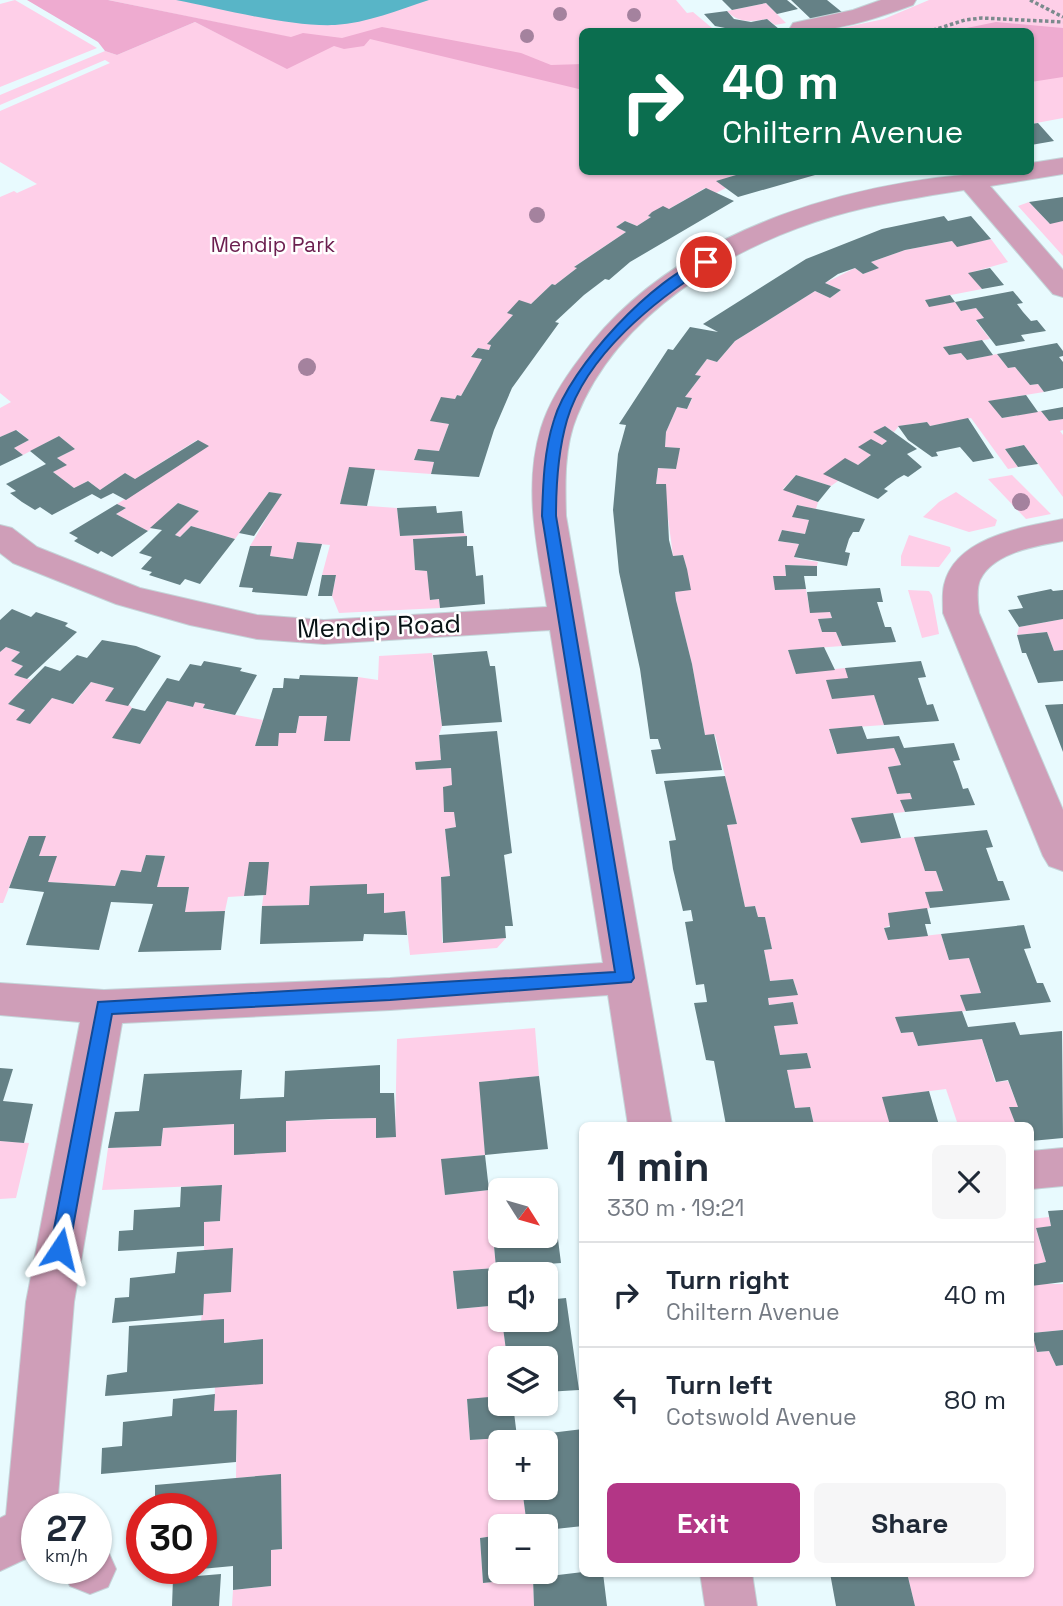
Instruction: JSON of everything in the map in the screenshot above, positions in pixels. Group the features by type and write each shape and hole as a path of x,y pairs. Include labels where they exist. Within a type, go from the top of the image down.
{"street":[{"path":"803,28 859,16 904,0"},
{"path":"1034,170 1063,166"},
{"path":"649,1122 549,516 550,471 561,418 576,386 602,350 631,317 674,282 723,252 793,220 875,197 1006,175"},
{"path":"971,181 1063,288"},
{"path":"1063,530 1024,537 986,553 962,581 961,613 1063,856"},
{"name":"Mendip Road","path":"0,536 24,555 128,596 190,613 257,626 324,632 566,617"},
{"path":"0,999 104,1007 390,994 625,978"},
{"path":"27,1493 50,1302 104,1007"},
{"path":"1034,1170 1063,1167"},
{"path":"727,1577 731,1606"}],"path":[{"path":"1030,0 1055,10 1063,20"},
{"path":"940,28 982,18 1063,20"}],"green space":[{"path":"15,0 97,48 0,87 0,4"},
{"name":"Mendip Park","path":"108,0 676,0 687,13 693,12 712,28 579,28 579,175 736,175 717,181 726,188 716,193 705,188 669,209 648,216 651,217 637,226 625,221 616,227 626,232 575,266 577,268 555,285 552,284 531,304 519,301 508,312 513,315 488,343 491,345 489,350 478,348 471,356 482,359 461,396 457,395 455,399 441,398 431,421 449,424 439,451 418,449 414,460 434,462 431,474 349,468 340,504 397,508 400,536 464,533 467,536 413,539 415,570 427,571 431,600 439,599 440,608 339,613 332,596 336,576 322,575 330,545 298,542 293,559 270,556 271,546 250,546 281,494 269,492 235,539 191,526 180,537 175,535 199,511 178,503 148,531 116,514 126,508 117,504 208,446 197,440 135,479 125,473 100,490 88,481 74,488 53,472 66,465 57,458 75,449 59,436 23,455 14,448 29,440 17,430 0,437 0,408 11,402 0,393 0,197 37,184 0,162 0,111 110,63 105,60 0,105 0,95 105,51 117,55 195,22 239,44 332,46"},
{"path":"929,0 1063,0 1063,118 1034,123 1034,28 842,28 884,19"},
{"path":"766,3 786,23 775,25 767,19 745,21 727,11"},
{"path":"1029,202 1049,223 1063,221 1063,256 1018,206"},
{"path":"991,239 1008,262 969,273 982,289 925,300 929,306 955,302 961,311 976,308 984,318 976,321 990,339 944,347 949,355 961,353 967,360 997,354 1008,368 1015,367 1030,385 1038,384 1044,392 989,401 1002,418 1041,411 1049,421 1063,419 1063,430 1060,431 1063,435 1063,497 1024,445 1005,449 1018,467 1008,469 971,418 930,426 927,422 899,426 894,432 885,426 874,432 887,441 882,445 859,447 871,455 858,465 845,459 838,481 831,486 796,475 783,489 818,502 816,509 797,505 793,517 809,520 805,534 782,530 778,541 799,544 795,558 818,562 817,566 785,565 786,576 773,576 776,590 806,589 810,612 830,612 832,618 818,619 822,632 836,632 842,646 788,650 796,673 845,668 874,695 884,725 829,729 836,753 894,748 901,765 889,767 897,794 910,793 912,799 901,801 905,812 852,818 861,842 914,837 925,871 936,871 943,891 926,892 930,908 884,928 888,940 941,934 949,960 969,958 981,993 961,995 966,1011 896,1017 901,1033 913,1032 918,1046 982,1039 995,1082 1008,1081 1018,1107 1010,1108 1015,1122 957,1122 946,1089 883,1097 889,1122 814,1122 810,1107 795,1108 787,1070 810,1068 807,1053 780,1055 774,1026 797,1024 793,1002 769,1005 768,998 798,994 793,979 770,981 764,950 772,949 765,917 758,917 755,906 745,907 727,825 737,824 715,735 705,735 692,664 676,600 675,592 687,569 683,555 673,556 667,510 656,484 658,468 676,469 679,448 665,447 666,432 677,407 687,409 692,399 685,397 700,377 695,375 707,359 717,362 735,341 815,291 830,298 841,290 825,283 855,268 863,274 878,268 871,262 905,250 952,241 957,246"},
{"path":"1012,475 1051,514 1026,519 988,479"},
{"path":"956,492 997,520 995,526 969,532 923,517 939,502"},
{"path":"909,535 950,547 951,551 939,567 901,566 901,556"},
{"path":"908,590 929,591 932,595 939,634 922,638"},
{"path":"1063,619 1063,650 1054,651 1047,632 1017,635 1019,627"},
{"path":"6,647 20,652 11,661 23,666 14,675 32,680 8,704 25,710 17,720 30,724 52,698 74,704 91,682 114,688 132,708 113,738 140,744 167,701 192,707 195,702 205,704 204,709 263,720 255,746 277,746 279,733 296,733 299,716 327,716 325,741 350,741 358,677 378,680 379,656 432,653 442,726 439,735 441,760 415,762 417,770 451,768 456,827 445,829 450,876 441,877 442,942 506,938 497,948 410,955 405,912 384,913 383,893 367,894 367,885 310,886 309,905 262,906 268,862 250,862 244,896 228,897 225,911 185,912 189,888 157,887 165,856 146,855 141,872 121,870 115,886 48,882 39,856 45,836 29,836 3,903 0,903 0,652"},
{"path":"535,1028 539,1076 480,1082 485,1155 442,1159 445,1195 488,1190 488,1248 494,1248 495,1262 488,1262 488,1269 453,1271 457,1309 488,1306 488,1332 504,1332 505,1346 488,1346 488,1397 467,1400 470,1440 488,1439 488,1500 524,1500 525,1514 488,1514 488,1537 480,1538 483,1583 533,1584 534,1606 232,1606 233,1590 271,1586 271,1550 282,1549 281,1474 236,1478 237,1410 214,1411 215,1387 263,1383 263,1339 224,1343 201,1321 204,1294 231,1292 232,1249 204,1251 204,1222 220,1221 222,1185 102,1190 108,1148 161,1146 163,1128 234,1124 234,1155 264,1153 286,1121 376,1118 376,1138 395,1137 397,1039"},
{"path":"0,1141 29,1143 16,1198 0,1199"},
{"path":"1049,1217 1051,1226 1036,1229 1046,1262 1034,1264 1034,1219"},
{"path":"1034,1284 1063,1284 1063,1330 1034,1333"},
{"path":"1034,1341 1037,1352 1049,1351 1056,1366 1063,1365 1063,1606 915,1606 908,1577 1034,1577"}],"shaded area":[{"path":"27,0 108,0 291,37 303,33 342,38 382,27 521,53 551,65 579,64 579,89 370,39 364,46 344,49 334,46 287,69 195,22 117,55 105,51 98,42"},
{"path":"996,22 1063,28 1063,77 1034,82 1034,28 967,28"}],"water":[{"path":"176,0 429,0 371,19 347,24 317,25"}],"building":[{"path":"722,0 787,0 798,9 777,14 766,3 732,10"},
{"path":"791,0 827,0 843,13 812,20"},
{"path":"727,11 734,19 751,22 767,19 778,28 725,28 715,26 704,14"},
{"path":"1038,123 1054,141 1034,144 1034,124"},
{"path":"736,175 815,175 738,197 716,181"},
{"path":"706,188 734,201 630,262 609,280 605,279 584,295 555,322 559,323 512,388 494,430 479,477 431,474 434,462 414,460 418,449 439,451 449,424 430,421 441,397 455,399 457,395 461,396 482,359 471,357 478,348 489,350 491,345 487,344 513,315 507,313 519,300 531,304 552,284 555,285 577,268 574,267 626,232 616,227 625,221 637,226 651,217 648,216 652,212 663,206 669,209"},
{"path":"1063,197 1063,221 1050,224 1029,202"},
{"path":"944,216 948,221 971,216 991,239 957,247 952,241 905,250 871,262 879,268 863,274 855,268 838,274 825,283 841,290 830,298 815,291 735,341 717,362 707,359 695,375 701,376 685,397 692,398 687,409 677,407 666,432 665,447 680,448 676,469 658,468 656,484 666,484 669,540 673,556 683,555 687,569 691,590 675,592 676,600 692,664 705,735 714,734 722,770 656,774 651,750 661,749 658,739 650,739 640,669 619,572 613,510 618,454 626,425 619,424 668,349 673,350 690,327 718,332 703,324 806,259 882,229"},
{"path":"990,268 1004,285 982,289 968,273"},
{"path":"1013,291 1023,303 1017,304 1023,312 1031,321 1037,320 1046,331 1021,335 1025,341 996,346 976,320 984,318 976,308 961,311 955,302"},
{"path":"950,295 955,302 929,307 925,300"},
{"path":"982,340 993,355 967,360 961,353 949,355 943,347"},
{"path":"1057,343 1063,351 1063,356 1059,357 1063,362 1063,388 1044,392 1038,384 1030,385 1015,367 1008,368 997,354"},
{"path":"1026,395 1038,412 1002,418 988,401"},
{"path":"1063,407 1063,419 1049,421 1041,411"},
{"path":"968,418 994,458 973,462 960,447 936,452 938,456 932,457 908,440 898,426 927,422 930,426"},
{"path":"885,426 917,449 907,454 922,467 908,477 904,475 897,479 884,489 888,491 878,499 823,474 845,458 858,465 871,455 858,447 871,439 882,445 887,441 873,432"},
{"path":"16,430 29,440 14,448 23,455 0,466 0,437"},
{"path":"59,436 75,449 57,458 67,465 53,472 74,488 88,481 100,490 125,473 135,479 198,440 209,446 126,500 113,493 101,499 92,494 52,515 40,507 35,510 22,502 10,493 16,491 6,484 46,464 30,451"},
{"path":"1024,445 1038,464 1018,467 1005,449"},
{"path":"349,467 375,469 367,506 340,504"},
{"path":"796,475 831,486 818,502 783,490"},
{"path":"269,492 282,494 254,536 239,533"},
{"path":"178,503 199,511 175,535 180,537 191,526 235,539 200,584 185,579 180,585 149,575 152,572 141,569 152,557 139,553 162,530 150,528"},
{"path":"117,504 126,508 116,514 148,531 112,557 101,551 98,554 74,541 78,538 69,533"},
{"path":"797,505 865,519 859,532 853,532 849,539 845,552 850,553 847,566 794,557 799,544 778,541 782,530 805,534 809,520 792,517"},
{"path":"436,506 437,513 462,511 464,533 400,536 397,508"},
{"path":"467,536 467,546 473,546 476,576 483,575 485,604 440,608 439,599 430,600 427,571 415,570 413,539"},
{"path":"297,542 322,544 307,596 252,592 253,588 239,587 250,546 272,546 270,556 293,559"},
{"path":"785,565 817,566 817,576 804,576 806,589 775,590 773,576 786,576"},
{"path":"322,575 336,575 332,596 318,596"},
{"path":"880,588 883,602 877,602 885,627 891,627 896,642 842,646 836,632 822,632 818,619 832,618 830,612 810,613 807,592"},
{"path":"1051,589 1063,590 1063,619 1019,627 1008,610 1023,608 1017,596"},
{"path":"12,609 31,617 36,612 68,623 65,626 77,632 27,679 14,675 23,666 11,661 20,652 6,647 0,652 0,620"},
{"path":"1047,632 1054,651 1063,650 1063,681 1038,683 1026,653 1022,653 1017,635"},
{"path":"102,640 136,646 161,656 128,706 105,701 114,688 91,682 73,704 52,698 30,724 16,720 25,710 8,704 45,666 60,671 77,655 87,658"},
{"path":"824,647 835,670 796,674 788,650"},
{"path":"487,651 490,666 495,666 502,722 442,726 433,655"},
{"path":"204,661 242,668 240,671 257,675 235,715 203,708 205,704 195,702 193,707 167,701 140,744 112,738 132,708 145,711 167,678 179,681 190,664 201,666"},
{"path":"921,661 926,677 918,678 927,705 933,704 939,721 884,725 874,695 832,699 826,680 848,678 845,668"},
{"path":"300,675 358,677 350,741 324,741 327,716 299,716 296,733 279,733 278,746 255,746 273,688 283,688 284,678 299,679"},
{"path":"1063,704 1063,752 1045,705"},
{"path":"862,726 867,739 899,736 904,748 954,743 960,760 953,761 963,789 968,788 975,805 905,812 900,800 912,799 910,793 897,794 888,767 901,765 894,748 837,754 829,729"},
{"path":"497,731 512,853 504,855 513,926 505,926 506,938 443,943 441,877 450,876 445,829 456,827 454,812 444,812 443,787 452,785 451,768 416,770 415,762 441,760 439,735"},
{"path":"725,776 737,824 727,825 745,907 755,906 758,917 765,917 772,949 764,950 770,981 793,979 798,995 768,998 769,1005 793,1002 798,1024 774,1026 780,1055 807,1053 811,1068 787,1070 795,1108 810,1107 813,1122 725,1122 714,1061 706,1060 694,1003 707,1002 704,984 696,985 685,922 693,921 691,910 683,911 673,869 669,841 676,840 664,781"},
{"path":"893,813 901,838 861,843 851,818"},
{"path":"987,830 993,847 986,848 998,881 1003,881 1010,900 930,908 925,892 943,891 936,871 925,871 914,837"},
{"path":"29,836 46,836 39,856 57,856 48,882 115,886 121,870 141,872 146,855 165,856 157,887 189,887 185,912 225,911 221,950 138,952 153,904 111,902 99,950 26,945 44,892 9,888"},
{"path":"249,862 269,862 266,895 244,896"},
{"path":"367,884 367,894 384,893 384,913 405,911 407,935 364,934 363,941 260,944 262,906 309,905 310,886"},
{"path":"927,908 931,924 925,924 928,936 888,940 884,928 890,927 888,913"},
{"path":"1024,925 1031,948 1024,949 1037,983 1043,983 1051,1002 966,1011 960,995 981,993 969,958 949,960 941,934"},
{"path":"962,1011 968,1027 1015,1022 1020,1035 1062,1031 1063,1138 1034,1141 1034,1122 1015,1122 1009,1107 1018,1107 1008,1080 996,1082 982,1039 918,1046 913,1032 901,1033 895,1017"},
{"path":"380,1065 380,1093 394,1093 396,1137 376,1138 376,1118 330,1119 286,1121 286,1152 234,1155 234,1124 163,1128 161,1146 108,1148 115,1112 139,1111 144,1074 242,1070 240,1099 284,1097 285,1071"},
{"path":"0,1068 13,1069 3,1101 33,1104 24,1143 0,1141"},
{"path":"539,1076 548,1149 485,1155 479,1082"},
{"path":"929,1091 938,1122 889,1122 882,1097"},
{"path":"485,1155 488,1190 445,1195 441,1159"},
{"path":"222,1185 220,1221 204,1222 204,1246 118,1251 119,1231 133,1230 134,1210 180,1207 181,1187"},
{"path":"1063,1210 1063,1282 1034,1286 1034,1264 1046,1262 1036,1228 1051,1226 1048,1211"},
{"path":"558,1239 561,1263 495,1262 494,1248 558,1248"},
{"path":"233,1248 231,1292 204,1294 203,1315 112,1323 115,1298 129,1297 130,1278 175,1273 177,1252"},
{"path":"488,1269 488,1306 457,1309 453,1271"},
{"path":"566,1298 579,1390 558,1391 558,1346 505,1346 504,1332 558,1332 558,1299"},
{"path":"224,1319 224,1343 263,1339 263,1384 105,1396 107,1375 127,1372 129,1326"},
{"path":"1063,1330 1063,1365 1056,1366 1049,1351 1037,1352 1034,1333"},
{"path":"215,1394 214,1411 237,1410 236,1462 101,1474 102,1448 122,1446 123,1422 172,1416 173,1399"},
{"path":"488,1397 488,1416 514,1416 516,1430 488,1430 488,1439 470,1440 467,1399"},
{"path":"579,1429 579,1526 558,1529 558,1514 525,1514 524,1500 558,1500 558,1432"},
{"path":"281,1474 282,1549 271,1550 271,1586 233,1590 233,1566 217,1568 217,1493 155,1493 155,1485"},
{"path":"488,1537 488,1582 483,1583 480,1538"},
{"path":"579,1572 579,1577 603,1577 607,1606 534,1606 533,1584 558,1584 558,1575"},
{"path":"217,1574 221,1574 219,1606 172,1606 173,1584 217,1584"},
{"path":"831,1577 908,1577 915,1606 836,1606"}],"route":[{"path":"60,1249 104,1007 390,994 625,978 549,516 550,471 561,418 576,386 602,350 631,317 674,282 706,262"}]}
